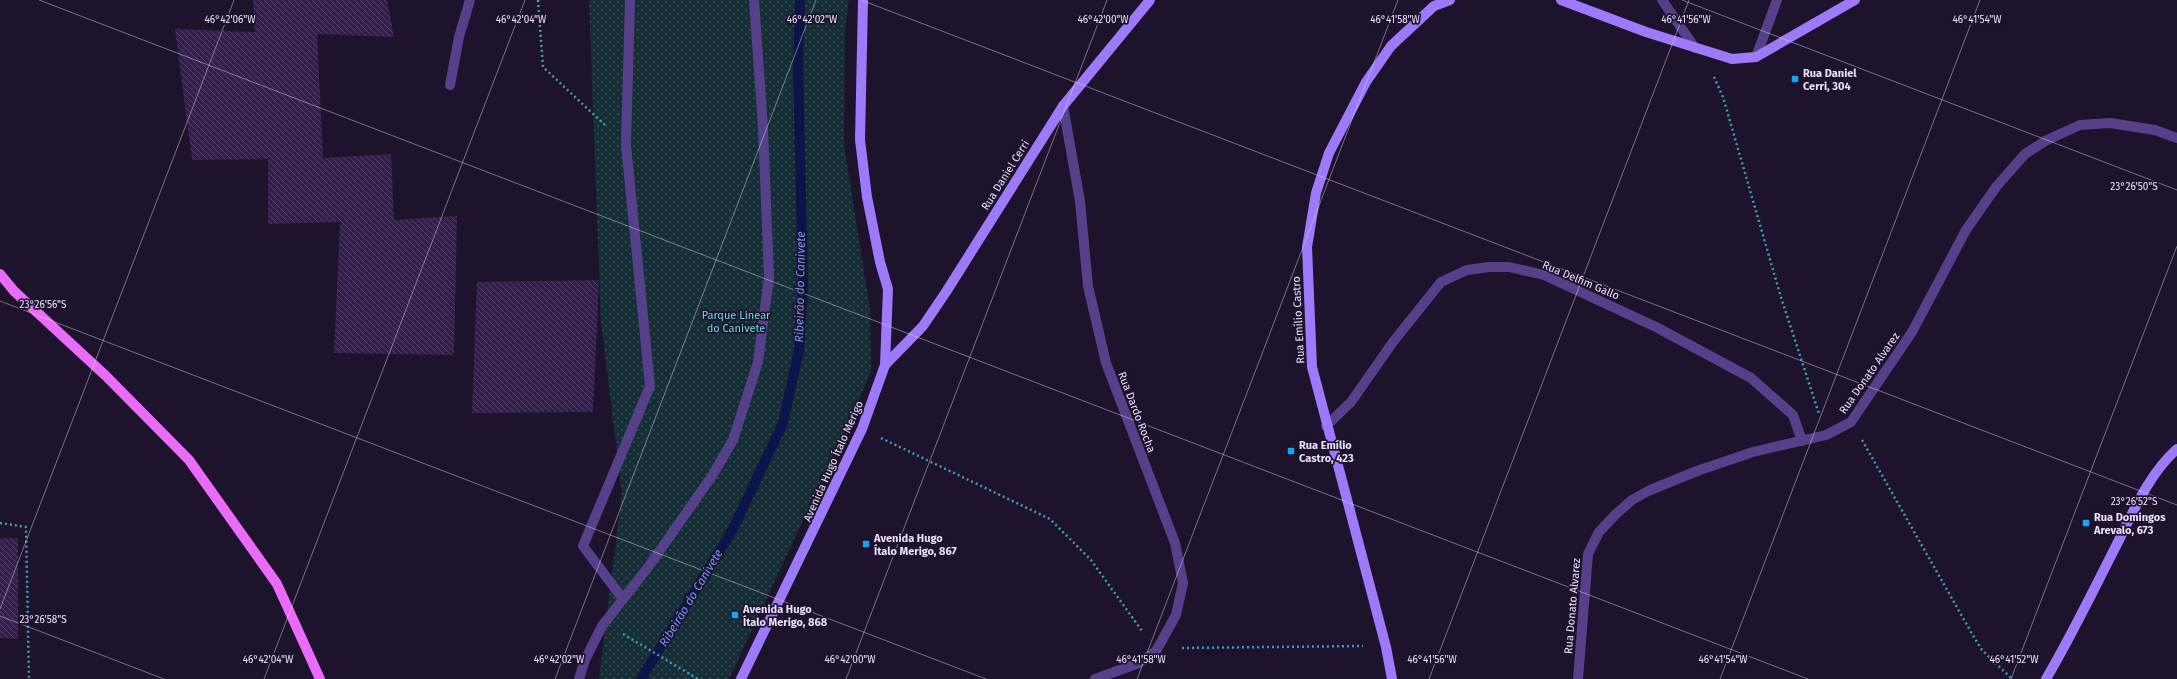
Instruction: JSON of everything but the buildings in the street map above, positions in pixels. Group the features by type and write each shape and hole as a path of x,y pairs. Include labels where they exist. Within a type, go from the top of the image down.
{"main road":[{"path":"0,274 14,291 106,376 189,460 277,584 320,679"}],"street":[{"path":"450,85 459,37 470,0"},
{"path":"623,600 583,546 650,386 626,145 630,0"},
{"path":"579,679 585,660 602,626 649,566 712,476 733,440 758,362 769,277 763,128 754,0"},
{"name":"Avenida Hugo Ítalo Merigo","path":"741,679 862,429 885,366 888,289 880,262 867,197 860,140 863,0"},
{"name":"Rua Daniel Cerri","path":"885,366 923,326 1063,106 1150,0"},
{"name":"Rua Emílio Castro","path":"1392,679 1386,647 1326,426 1312,367 1308,320 1306,247 1316,193 1329,152 1366,82 1391,46 1434,6 1450,0"},
{"path":"1561,0 1608,19 1732,59 1756,57 1855,0"},
{"path":"1662,0 1695,48"},
{"path":"1756,57 1777,0"},
{"name":"Rua Dardo Rocha","path":"1063,106 1080,201 1088,286 1106,363 1175,543 1183,583 1176,615 1156,651 1138,663 1096,679"},
{"name":"Rua Donato Alvarez","path":"1578,679 1588,554 1599,532 1632,500 1648,491 1754,452 1826,435 1851,422 1912,332 1966,230 1996,187 2025,154 2047,140 2080,125 2110,123 2155,130 2177,138"},
{"name":"Rua Delfim Gallo","path":"1326,426 1351,402 1393,342 1441,282 1467,270 1489,267 1509,267 1544,276 1621,311 1709,354 1751,378 1793,415 1802,441"},
{"path":"2046,679 2061,653 2144,492 2162,462 2177,449"}],"path":[{"path":"538,0 543,67 626,145"},
{"path":"1695,48 1717,82 1723,97 1780,294 1826,435"},
{"path":"1851,422 1974,639 1982,650 2012,679"},
{"path":"862,429 1050,519 1091,560 1156,651 1180,648 1386,647"},
{"path":"0,523 26,527 29,679"},
{"path":"620,632 698,679"}],"green space":[{"name":"Parque Linear do Canivete","path":"589,0 849,0 845,30 844,145 870,309 871,371 857,405 729,679 599,679 622,493 601,322"}],"waterway":[{"name":"Ribeirão do Canivete","path":"641,679 733,529 783,423 799,350 803,285 798,66 800,0"}],"place":[{"name":"Rua Daniel Cerri, 304","path":"1795,79"},
{"name":"Rua Emílio Castro, 423","path":"1291,451"},
{"name":"Rua Domingos Arevalo, 673","path":"2086,523"},
{"name":"Avenida Hugo Ítalo Merigo, 867","path":"866,544"},
{"name":"Avenida Hugo Ítalo Merigo, 868","path":"735,615"}]}
